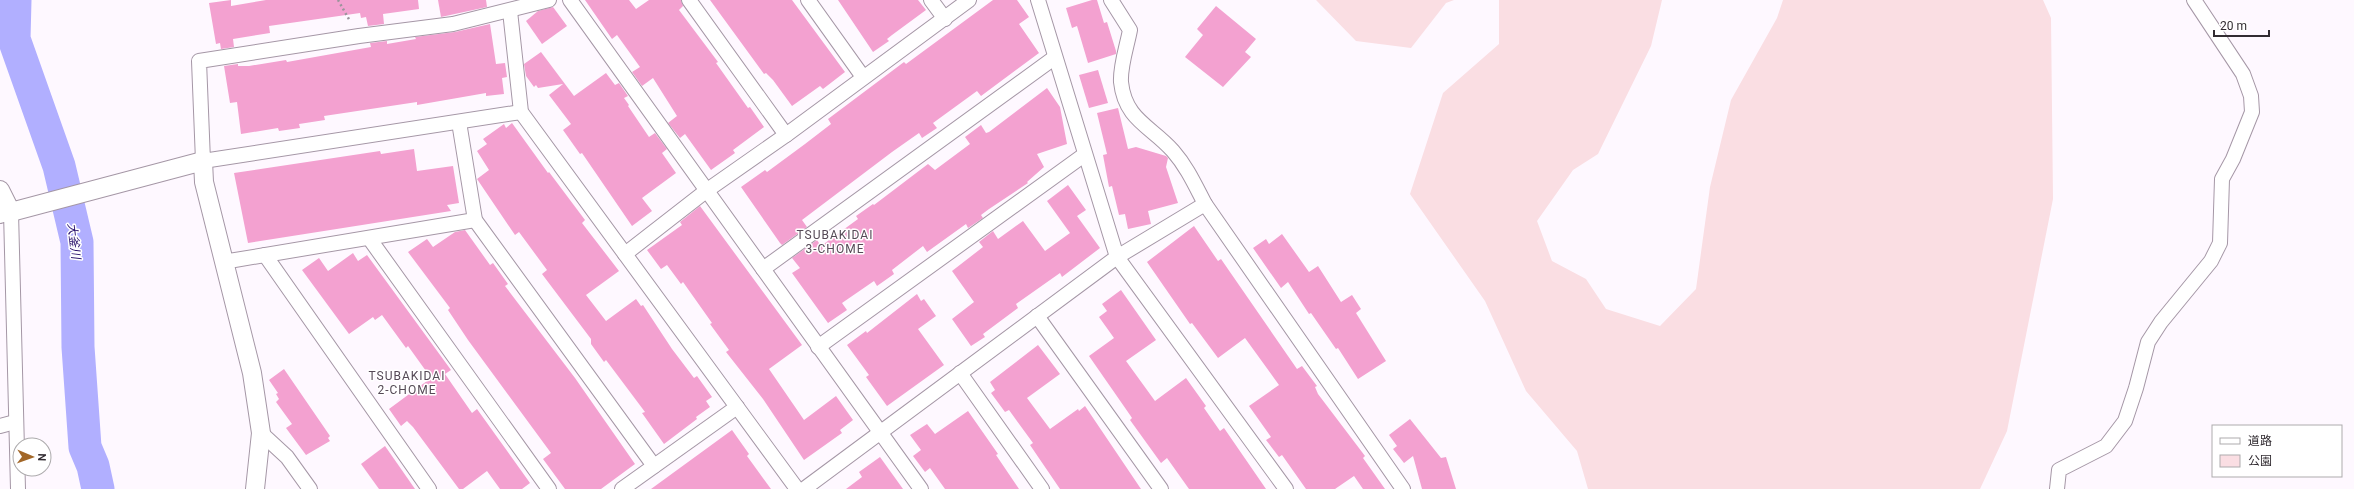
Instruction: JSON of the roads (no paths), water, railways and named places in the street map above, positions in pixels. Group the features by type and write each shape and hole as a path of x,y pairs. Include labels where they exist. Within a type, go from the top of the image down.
{"street":[{"path":"255,489 261,433 252,373 204,182 199,61 359,36 454,24 549,0"},
{"path":"570,0 921,489"},
{"path":"689,0 786,135"},
{"path":"808,0 863,77"},
{"path":"931,0 945,19"},
{"path":"625,254 706,191 786,135 969,0"},
{"path":"1038,0 1054,58 1117,257 1286,489"},
{"path":"1111,0 1130,30 1121,81 1125,103 1140,123 1172,150 1187,168 1205,204 1403,489"},
{"path":"2058,489 2059,470 2106,446 2125,421 2136,388 2148,342 2161,322 2211,261 2220,243 2222,180 2233,159 2252,112 2252,96 2243,74 2194,0"},
{"path":"510,11 521,112 797,489"},
{"path":"763,269 1054,58"},
{"path":"5,214 203,161 521,112"},
{"path":"459,122 475,220 654,466"},
{"path":"818,347 1084,155"},
{"path":"0,190 5,214 18,489"},
{"path":"804,489 1117,257 1205,204"},
{"path":"224,262 475,220"},
{"path":"369,238 550,489"},
{"path":"265,255 430,489"},
{"path":"1037,316 1161,489"},
{"path":"960,373 1042,489"},
{"path":"622,489 737,407"},
{"path":"0,426 15,422"},
{"path":"261,433 287,457 310,489"}],"waterway":[{"name":"大釜川","path":"15,0 14,39 59,166 77,242 78,347 85,447 93,466 98,489"},
{"path":"0,2 15,5"}],"district":[{"name":"TSUBAKIDAI 3-CHOME","path":"835,242"},
{"name":"TSUBAKIDAI 2-CHOME","path":"407,383"}]}
